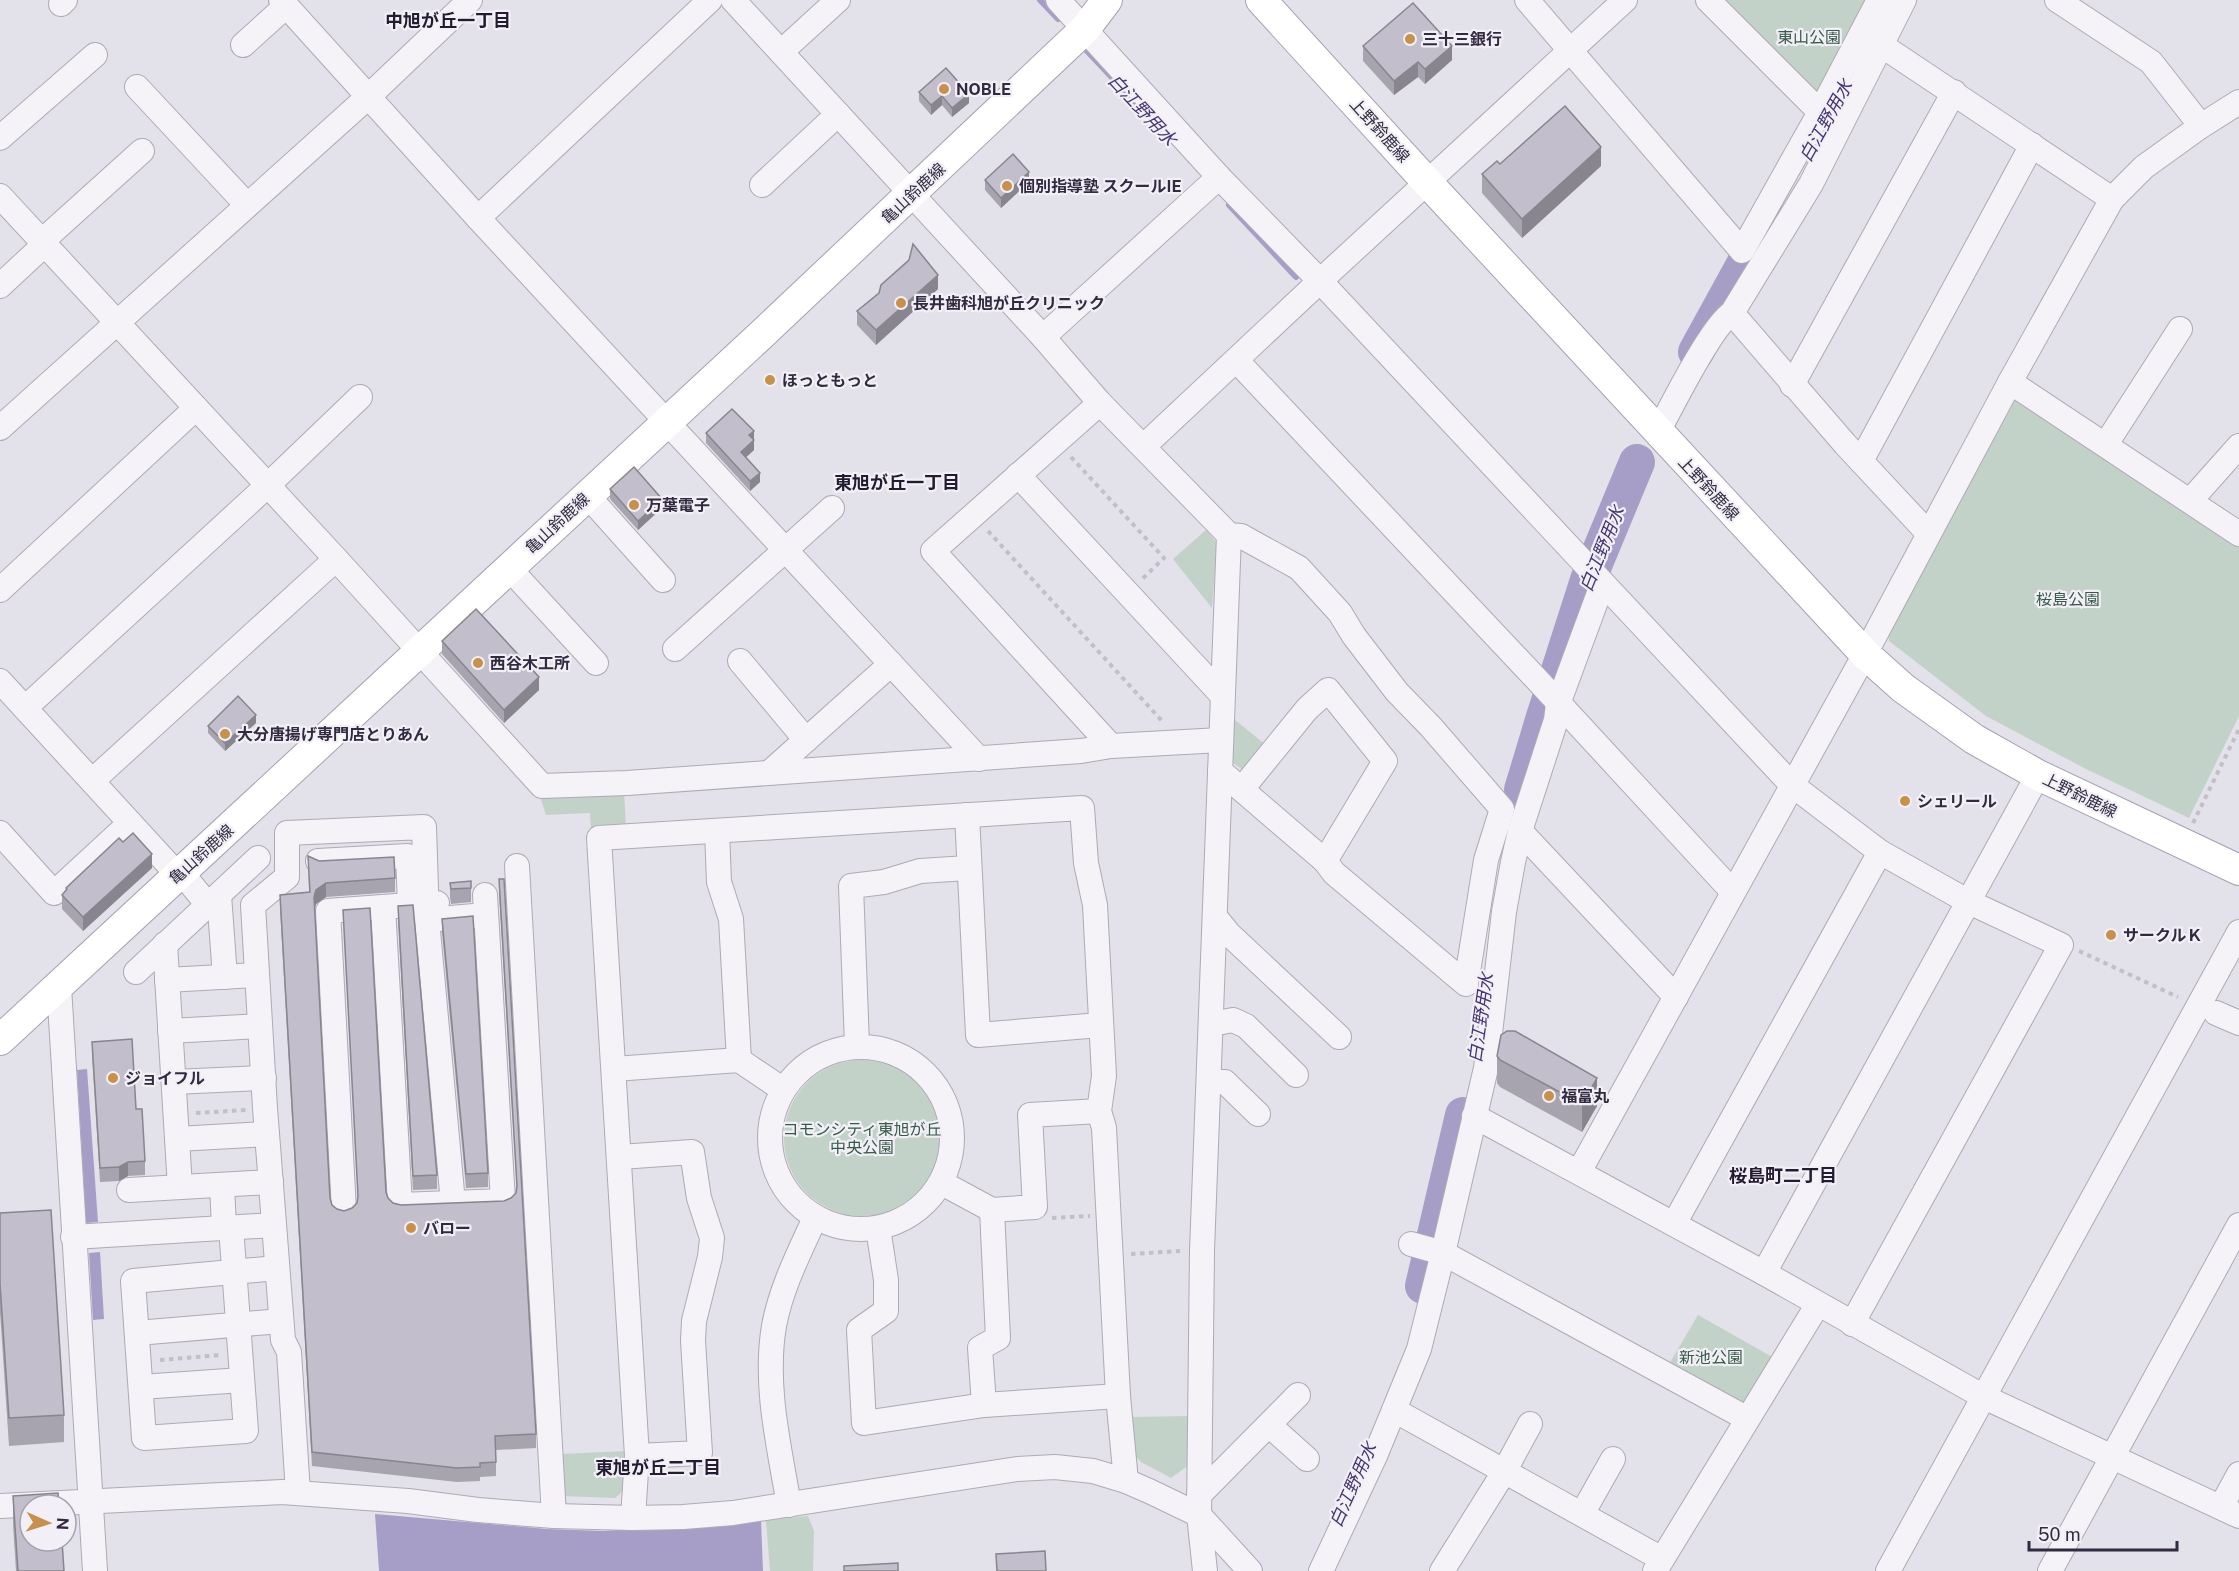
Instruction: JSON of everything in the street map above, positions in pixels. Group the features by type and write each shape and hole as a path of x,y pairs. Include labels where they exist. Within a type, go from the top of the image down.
{"main road":[{"name":"亀山鈴鹿線","path":"0,1040 912,195 1085,29 1107,0"},
{"name":"上野鈴鹿線","path":"1261,0 1864,654 1903,688 1974,739 2038,776 2239,870"}],"street":[{"path":"0,428 369,96 470,0"},
{"path":"478,218 710,0"},
{"path":"781,52 838,0"},
{"path":"1058,0 1219,177 1320,281 1792,785 1880,852 1969,902 2061,945 1852,1324"},
{"path":"1527,0 1742,251 1820,112 1879,0"},
{"path":"1144,446 1625,0"},
{"path":"1708,0 1820,112"},
{"path":"1658,432 1724,317 1732,313 1811,184 1904,0"},
{"path":"2057,0 2151,62 2201,126"},
{"path":"737,2 1043,337 1100,403 1229,535 1241,536 1299,568 1340,613 1354,636 1397,692 1431,727 1502,809 1486,860 1470,992 1334,873 1325,861 1220,771"},
{"path":"243,45 283,3 478,218 979,759"},
{"path":"1881,45 2112,200"},
{"path":"0,138 95,55"},
{"path":"137,87 247,205"},
{"path":"1792,385 1954,92"},
{"path":"1579,1172 1864,654 2010,382 2112,200 2144,167 2239,102"},
{"path":"762,185 838,114"},
{"path":"1861,461 2032,145"},
{"path":"0,286 142,151"},
{"path":"1043,337 1219,177"},
{"path":"0,196 336,559 542,786 627,783 1082,752 1111,746 1221,740"},
{"path":"1732,313 1792,385 1928,532"},
{"path":"2106,444 2181,329"},
{"path":"1237,361 1733,892"},
{"path":"2010,382 2239,534"},
{"path":"25,708 267,486 360,397"},
{"path":"1100,403 933,551 1111,746"},
{"path":"0,590 196,408"},
{"path":"2190,501 2239,446"},
{"path":"1018,475 1222,695"},
{"path":"587,495 663,580"},
{"path":"675,649 832,508"},
{"path":"1204,1571 1199,1505 1202,1251 1229,535"},
{"path":"92,782 336,559"},
{"path":"509,568 596,663"},
{"path":"1322,1571 1376,1456 1419,1349 1486,1068 1504,912 1520,831 1556,720 1558,704 1595,577"},
{"path":"740,661 806,740"},
{"path":"768,773 891,664"},
{"path":"0,681 179,874 213,900 225,977"},
{"path":"1242,789 1307,709 1328,690 1385,761 1325,861"},
{"path":"1764,1273 2038,776"},
{"path":"633,1518 637,1456 600,838 1082,807 1086,863 1095,905 1104,1076 1099,1111 1104,1128 1109,1255 1126,1481"},
{"path":"967,814 978,1035 1100,1025"},
{"path":"0,833 54,893 130,823"},
{"path":"290,1492 289,1352 282,1330 277,1269 253,906 287,877 287,833 424,827 425,908 453,1203"},
{"path":"717,831 719,882 731,919 739,1060"},
{"path":"1520,831 1676,997"},
{"path":"1674,1224 1880,852"},
{"path":"318,861 408,856 425,908"},
{"path":"135,972 258,858"},
{"path":"517,866 554,1516"},
{"path":"857,1045 851,886 884,882 920,871 968,868"},
{"path":"344,1211 328,910 383,907 425,908 485,905 503,1201 400,1205 383,907"},
{"path":"1216,918 1339,1037"},
{"path":"1888,1571 2239,932"},
{"path":"165,944 180,1187"},
{"path":"167,980 257,975"},
{"path":"58,987 94,1571"},
{"path":"2216,1013 2239,1023"},
{"path":"1212,1024 1233,1020 1246,1026 1296,1076"},
{"path":"170,1031 260,1026"},
{"path":"857,1045 879,1048 903,1057 916,1065 938,1086 948,1106 952,1136 947,1170 942,1183 934,1194 914,1212 878,1228 836,1226 815,1218 790,1195 779,1179 772,1160 770,1134 775,1108 782,1089 795,1074 813,1061 835,1050 857,1045"},
{"path":"614,1069 739,1060 782,1089"},
{"path":"174,1083 264,1078"},
{"path":"1209,1082 1225,1082 1258,1114"},
{"path":"942,1183 992,1210 1035,1207 1030,1115 1099,1111"},
{"path":"1474,1116 1764,1273 1984,1397 2112,1457 2230,1511 2239,1474"},
{"path":"177,1139 267,1134"},
{"path":"620,1157 692,1152 699,1198 711,1238 711,1257 694,1321 700,1453 637,1456"},
{"path":"129,1190 271,1182"},
{"path":"222,1185 235,1272 246,1431 144,1438 133,1281 235,1272 277,1269"},
{"path":"984,1405 980,1348 998,1338 992,1210"},
{"path":"789,1505 771,1382 771,1347 791,1268 815,1218"},
{"path":"2050,1571 2239,1225"},
{"path":"878,1228 886,1280 886,1311 859,1330 864,1423 984,1405 1118,1396"},
{"path":"74,1244 229,1231 274,1230"},
{"path":"1411,1244 1441,1252 1746,1418"},
{"path":"1394,1410 1582,1514 1658,1565 1746,1418 1818,1304"},
{"path":"137,1333 238,1324 282,1330"},
{"path":"141,1387 243,1380"},
{"path":"1199,1505 1298,1395"},
{"path":"1442,1571 1504,1472 1530,1424"},
{"path":"1269,1425 1307,1459"},
{"path":"1582,1514 1613,1459"},
{"path":"0,1506 290,1492 554,1516 633,1518 733,1513 1017,1469 1055,1467 1093,1472 1199,1505 1250,1571"}],"path":[{"path":"1056,441 1164,558 1127,592"},
{"path":"973,515 1182,742"},
{"path":"2192,825 2239,729"},
{"path":"2061,945 2070,947 2178,998"},
{"path":"175,1114 265,1108"},
{"path":"1109,1255 1202,1251"}],"green space":[{"name":"東山公園","path":"1720,0 1868,0 1823,91 1811,91"},
{"name":"桜島公園","path":"2018,397 2239,543 2239,716 2189,818 2086,769 1986,716 1889,641 1887,629 2009,400"},
{"path":"1206,530 1217,543 1212,608 1173,559"},
{"path":"1235,720 1266,745 1246,772 1230,761 1231,723"},
{"path":"624,790 626,829 591,830 590,813 546,815 540,796"},
{"name":"コモンシティ東旭が丘 中央公園","path":"862,1060 892,1066 917,1083 934,1108 940,1138 934,1168 917,1193 892,1210 862,1216 832,1210 807,1193 790,1168 784,1138 790,1108 807,1083 832,1066"},
{"name":"新池公園","path":"1698,1315 1774,1358 1748,1404 1737,1404 1668,1366"},
{"path":"1189,1416 1189,1465 1171,1478 1141,1462 1131,1451 1129,1417"},
{"path":"626,1451 625,1489 615,1498 562,1496 561,1454"},
{"path":"808,1516 814,1531 813,1571 770,1571 766,1520"}],"shaded area":[{"path":"87,1069 98,1222 86,1223 77,1070"},
{"path":"100,1252 104,1319 93,1320 89,1253"},
{"path":"375,1514 547,1529 604,1531 761,1520 763,1571 379,1571"}],"building":[{"name":"三十三銀行","path":"1413,3 1452,46 1425,69 1418,62 1394,81 1363,46"},
{"path":"946,68 969,94 952,108 942,96 931,105 919,92"},
{"path":"1565,106 1601,147 1522,219 1482,174 1497,161 1500,164"},
{"path":"1013,154 1029,172 1001,198 985,180"},
{"path":"913,244 938,275 876,330 857,311 879,293 881,285 909,260"},
{"path":"732,409 754,431 749,435 754,440 741,452 760,473 750,481 706,433"},
{"path":"634,467 662,499 638,521 610,489"},
{"path":"476,609 539,677 504,710 442,641"},
{"path":"238,696 256,715 225,743 208,726"},
{"path":"133,833 152,854 83,917 62,895 66,888 119,838 123,842"},
{"path":"308,856 319,861 394,857 395,878 326,883 316,890 314,897 330,1198 332,1205 344,1211 357,1203 358,1196 343,910 370,908 388,1198 393,1203 401,1205 504,1201 516,1193 499,879 504,879 536,1434 495,1436 496,1462 480,1463 480,1467 457,1468 312,1452 280,895 310,892"},
{"path":"471,881 471,888 451,889 450,883"},
{"path":"413,905 437,1175 413,1176 398,906"},
{"path":"473,916 488,1173 466,1174 442,919"},
{"path":"1507,1031 1515,1031 1597,1078 1582,1104 1500,1060 1497,1056 1501,1035"},
{"path":"132,1039 136,1109 142,1109 145,1161 128,1162 119,1167 100,1168 92,1042"},
{"path":"51,1210 64,1415 9,1418 0,1284 0,1213"},
{"path":"13,1496 18,1496 18,1553 63,1553 64,1571 18,1571"},
{"path":"1045,1551 1046,1571 997,1571 996,1554"},
{"path":"898,1563 898,1571 844,1571 844,1566"}],"waterway":[{"name":"白江野用水","path":"1040,0 1058,19"},
{"name":"白江野用水","path":"1087,51 1136,103"},
{"name":"白江野用水","path":"1229,205 1296,277"},
{"name":"白江野用水","path":"1696,352 1769,219"},
{"name":"白江野用水","path":"1522,790 1588,580 1637,462"},
{"name":"白江野用水","path":"1423,1286 1463,1115"}],"place":[{"name":"三十三銀行","path":"1410,39"},
{"name":"NOBLE","path":"944,89"},
{"name":"個別指導塾 スクールIE","path":"1007,186"},
{"name":"長井歯科旭が丘クリニック","path":"901,303"},
{"name":"ほっともっと","path":"770,380"},
{"name":"万葉電子","path":"634,505"},
{"name":"西谷木工所","path":"478,663"},
{"name":"大分唐揚げ専門店とりあん","path":"225,734"},
{"name":"シェリール","path":"1905,801"},
{"name":"サークルＫ","path":"2111,935"},
{"name":"ジョイフル","path":"113,1078"},
{"name":"福富丸","path":"1549,1096"},
{"name":"バロー","path":"411,1228"}],"district":[{"name":"中旭が丘一丁目","path":"448,21"},
{"name":"東旭が丘一丁目","path":"897,483"},
{"name":"桜島町二丁目","path":"1783,1176"},
{"name":"東旭が丘二丁目","path":"658,1468"}]}
